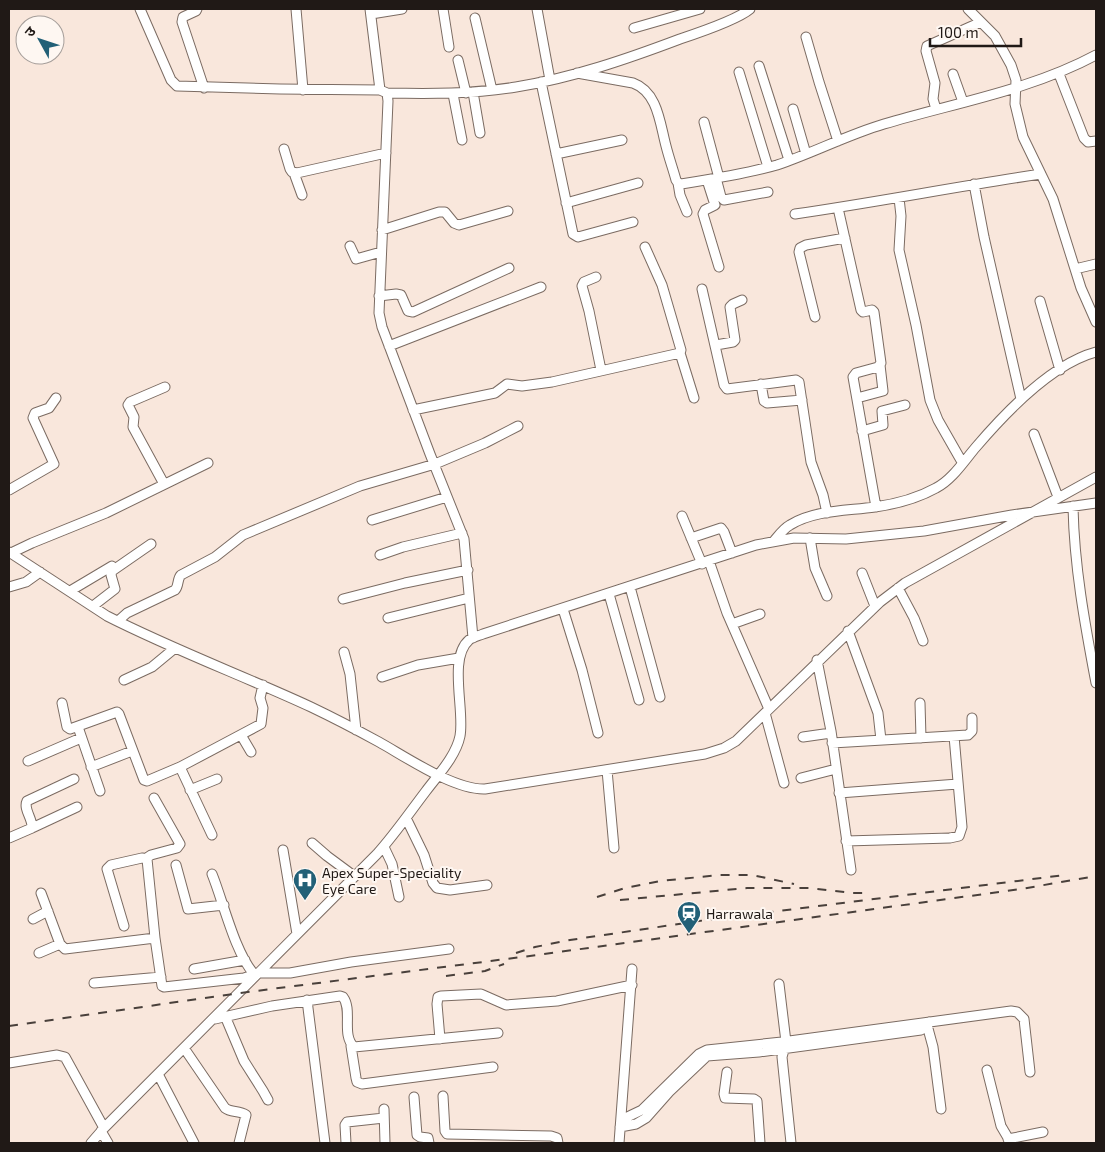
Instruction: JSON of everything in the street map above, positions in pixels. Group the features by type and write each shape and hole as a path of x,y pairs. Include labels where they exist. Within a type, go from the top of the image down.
{"street":[{"path":"140,9 171,80 174,84 182,87 452,94 540,82 577,73 668,44 719,24 750,9"},
{"path":"197,9 182,20 204,88"},
{"path":"296,9 303,90"},
{"path":"402,9 370,12 383,91 388,101 379,313 413,410 462,533 468,570 468,598 473,638"},
{"path":"443,9 449,47"},
{"path":"537,9 550,80"},
{"path":"634,28 700,9"},
{"path":"968,9 996,36 1007,54 1014,73 1016,88 1015,104 1023,137 1053,199 1083,294 1096,322"},
{"path":"475,18 492,90"},
{"path":"936,109 933,99 935,86 926,51 927,46 981,22"},
{"path":"806,37 838,141"},
{"path":"678,183 714,179 768,167 881,125 1060,74 1096,55"},
{"path":"458,60 480,133"},
{"path":"759,66 789,160"},
{"path":"739,72 768,167"},
{"path":"577,73 633,83 647,91 656,110 680,195 687,212"},
{"path":"953,74 962,102"},
{"path":"1060,74 1084,138 1088,142 1096,141"},
{"path":"540,82 572,232 575,236 632,222"},
{"path":"452,94 462,140"},
{"path":"793,109 806,154"},
{"path":"704,122 714,179 715,205 705,210 703,214 720,267"},
{"path":"556,154 622,140"},
{"path":"284,149 290,169 294,173 302,195"},
{"path":"294,173 386,153"},
{"path":"795,214 1041,174"},
{"path":"714,179 724,200 768,192"},
{"path":"566,203 638,183"},
{"path":"974,184 984,238 1021,399"},
{"path":"899,198 901,220 899,250 930,400 938,420 962,462"},
{"path":"838,208 860,310 863,312 872,310 874,312 881,362 883,391 856,398"},
{"path":"382,230 439,212 445,212 454,223 459,225 508,211"},
{"path":"815,318 799,252 800,248 806,245 846,238"},
{"path":"350,246 356,259 381,252"},
{"path":"645,247 662,285 694,398"},
{"path":"1075,269 1096,264"},
{"path":"379,296 401,295 408,310 413,312 509,268"},
{"path":"596,278 584,282 582,286 601,370"},
{"path":"390,346 541,287"},
{"path":"702,289 724,385 727,389 796,380 799,382 811,462 823,494 827,513"},
{"path":"716,345 734,342 736,338 730,307 742,300"},
{"path":"1040,301 1060,370"},
{"path":"774,541 789,526 798,521 827,513 876,507 916,497 937,488 949,478 996,424 1021,399 1079,358 1096,352"},
{"path":"413,410 495,393 507,384 522,386 552,382 680,353"},
{"path":"876,507 853,375 880,365"},
{"path":"761,384 764,401 767,403 802,400"},
{"path":"164,484 133,428 134,417 128,405 130,402 165,387"},
{"path":"9,490 54,464 32,418 35,413 49,408 56,398"},
{"path":"862,431 884,425 882,411 905,406"},
{"path":"118,621 127,613 175,590 179,577 182,574 215,557 243,535 360,486 434,464 485,443 518,426"},
{"path":"1034,434 1058,496"},
{"path":"9,563 13,554 49,535 106,513 208,463"},
{"path":"13,554 118,621 356,730 438,775 477,789 607,770 716,751 736,741 817,660 875,606 898,588 1058,496 1096,477"},
{"path":"372,520 447,497"},
{"path":"91,1143 214,1019 256,973 384,847 406,818 438,775 460,739 462,728 459,658 463,647 473,638 705,563 732,552 774,541 794,538 846,539 900,533 1096,503"},
{"path":"1073,506 1073,529 1082,603 1096,683"},
{"path":"682,516 732,624 767,711 784,783"},
{"path":"691,538 721,528 732,552"},
{"path":"380,555 403,547 462,533"},
{"path":"810,538 815,568 827,596"},
{"path":"93,606 115,589 111,575 112,570 151,544"},
{"path":"70,591 112,566"},
{"path":"343,599 405,583 468,570"},
{"path":"9,587 26,582 40,572"},
{"path":"862,573 875,606"},
{"path":"630,587 660,697"},
{"path":"898,588 914,618 922,641"},
{"path":"609,594 639,700"},
{"path":"388,618 468,598"},
{"path":"563,609 582,670 598,733"},
{"path":"732,624 760,614"},
{"path":"848,631 878,713 881,740"},
{"path":"124,680 152,667 175,648"},
{"path":"344,652 350,674 356,730"},
{"path":"382,677 418,666 459,658"},
{"path":"817,660 831,733 851,870"},
{"path":"62,702 67,727 70,729 117,712 120,714 132,751 144,780 147,781 180,767 261,724 263,708 260,698 262,686"},
{"path":"920,703 921,738"},
{"path":"832,743 968,735 971,733 972,718"},
{"path":"78,727 100,792"},
{"path":"803,738 831,733"},
{"path":"241,734 251,752"},
{"path":"846,841 950,838 959,836 962,832 962,827 954,736"},
{"path":"28,760 81,738"},
{"path":"91,767 132,751"},
{"path":"180,767 212,835"},
{"path":"801,778 836,769"},
{"path":"607,770 614,848"},
{"path":"32,828 25,806 27,801 74,778"},
{"path":"190,790 217,779"},
{"path":"839,793 958,784"},
{"path":"147,859 151,855 177,848 180,844 154,798"},
{"path":"9,838 78,807"},
{"path":"406,818 424,855 433,883 437,888 450,890 487,885"},
{"path":"312,843 354,876"},
{"path":"384,847 392,864 399,897"},
{"path":"283,850 297,934"},
{"path":"124,926 107,869 111,865 142,858 147,859"},
{"path":"147,859 155,938 164,987 244,978 256,973 290,973 351,962 449,949"},
{"path":"176,865 188,910 224,905"},
{"path":"212,874 245,960 256,973"},
{"path":"41,893 60,944 65,949 73,950 89,945 155,938"},
{"path":"33,919 48,911"},
{"path":"39,953 60,944"},
{"path":"194,969 245,960"},
{"path":"619,1143 632,969"},
{"path":"94,983 161,976"},
{"path":"779,984 785,1045 783,1074 791,1143"},
{"path":"440,1039 437,1004 438,998 441,996 480,994 506,1005 557,1001 632,985"},
{"path":"214,1019 307,1000 340,996 345,998 348,1034 357,1082 362,1084 493,1067"},
{"path":"307,1000 325,1143"},
{"path":"621,1124 636,1124 646,1118 705,1054 785,1045 1004,1011 1017,1012 1025,1021 1030,1072"},
{"path":"226,1016 244,1061 268,1100"},
{"path":"928,1024 933,1046 941,1109"},
{"path":"351,1046 357,1048 498,1032"},
{"path":"184,1048 225,1108 229,1111 246,1114 239,1143"},
{"path":"9,1063 57,1056 65,1057 108,1143"},
{"path":"987,1070 1001,1126 1009,1141 1043,1132"},
{"path":"727,1072 725,1098 754,1099 757,1102 760,1143"},
{"path":"158,1074 194,1143"},
{"path":"443,1096 446,1133 450,1135 478,1140 555,1137 558,1143"},
{"path":"414,1097 418,1134 420,1137 428,1138 429,1143"},
{"path":"346,1143 344,1127 347,1122 384,1114 385,1143"}],"railway":[{"path":"597,897 625,888 660,881 720,875 752,875 794,884"},
{"path":"516,953 570,940 699,921 1065,875"},
{"path":"9,1026 240,993 522,957 1021,889 1096,876"},
{"path":"620,900 747,888 809,888 867,893"},
{"path":"446,976 485,971 504,964"}],"place":[{"name":"Apex Super-Speciality Eye Care","path":"305,901"},
{"name":"Harrawala","path":"689,934"}]}
